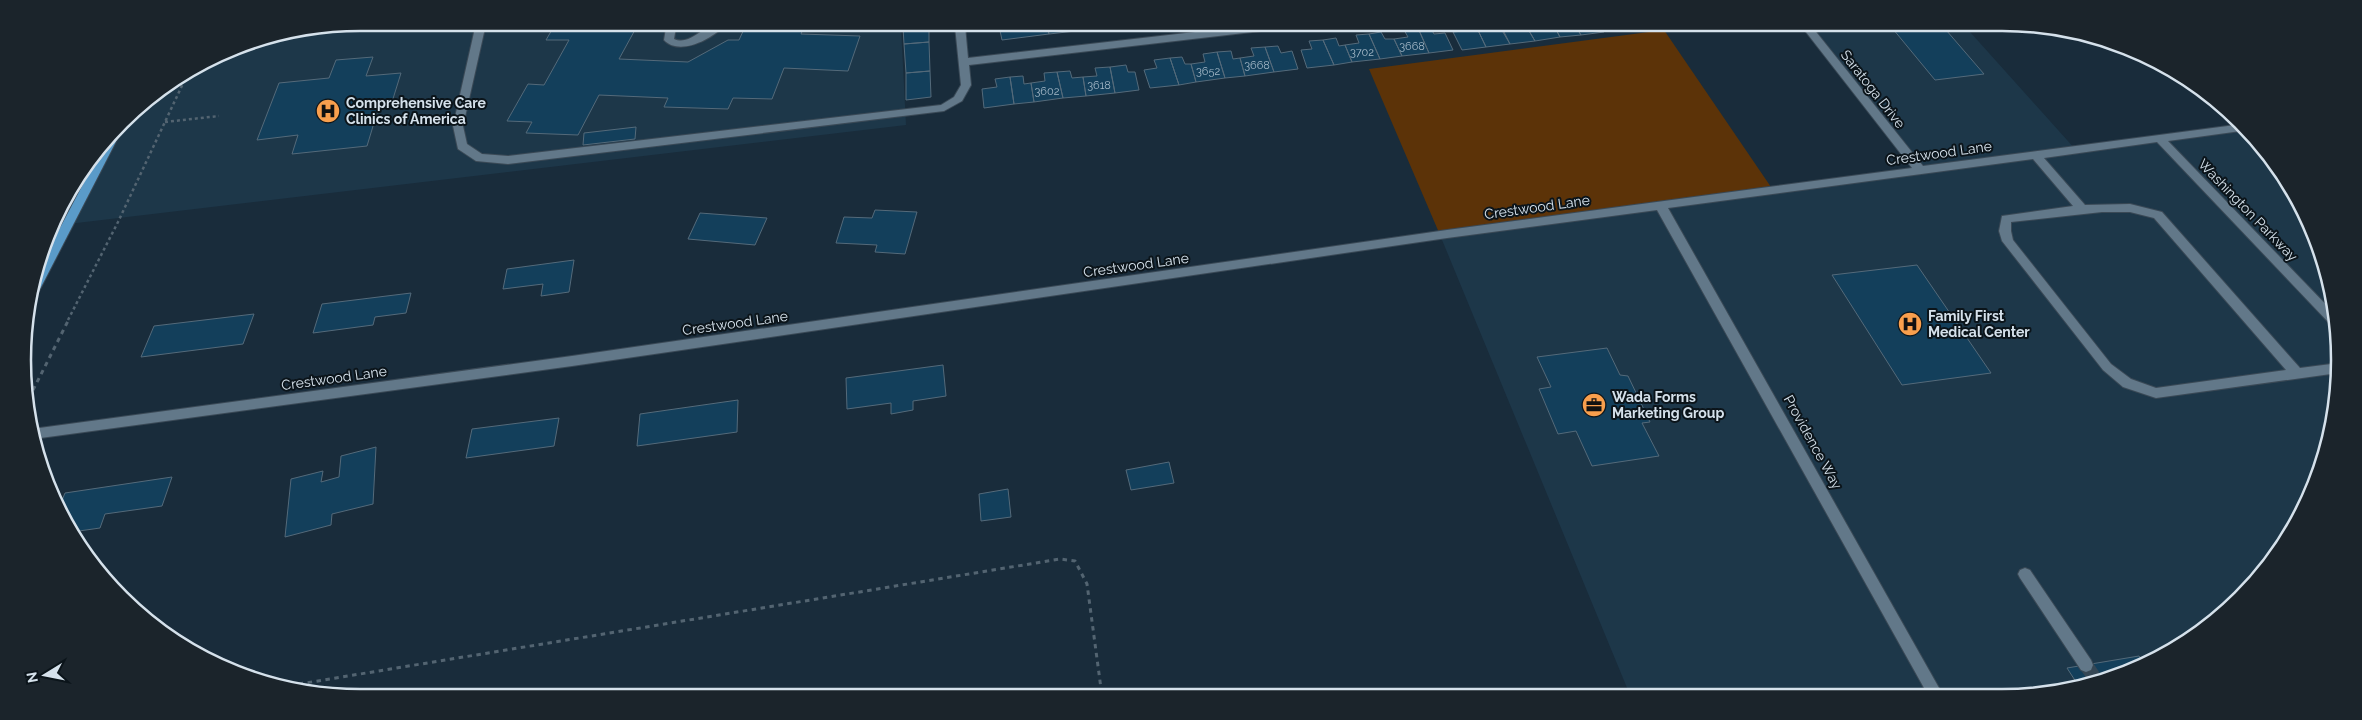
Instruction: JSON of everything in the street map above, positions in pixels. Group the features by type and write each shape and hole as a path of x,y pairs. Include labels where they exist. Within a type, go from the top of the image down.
{"main road":[{"path":"44,269 105,153"}],"street":[{"path":"479,31 458,126 462,146 480,158 508,160 944,108 958,99 966,85 960,31"},
{"path":"669,31 669,40 674,44 684,45 710,31"},
{"path":"963,62 1234,31"},
{"name":"Saratoga Drive","path":"1810,31 1921,171"},
{"name":"Crestwood Lane","path":"40,433 591,359 1447,234 2234,128"},
{"name":"Washington Parkway","path":"2160,139 2327,314"},
{"path":"2036,155 2082,209"},
{"name":"Providence Way","path":"1661,206 1933,689"},
{"path":"2297,373 2158,215 2143,209 2124,206 2082,209 2006,219 2005,231 2008,241 2106,367 2127,383 2156,393 2331,369"},
{"path":"2025,574 2086,665"}],"path":[{"path":"33,390 118,222 183,83"},
{"path":"165,122 219,116"},
{"path":"303,683 1060,559 1074,561 1086,584 1101,689"}],"shaded area":[{"path":"360,31 901,31 906,125 68,224 44,270 56,234 87,177 113,143 143,113 196,75 234,56 275,42 317,34"},
{"path":"1665,31 1773,190 1440,235 1369,69"},
{"path":"1810,31 1969,31 2076,150 2234,128 2263,160 2297,215 2306,234 2320,275 2328,317 2331,360 2330,382 2320,445 2306,486 2287,524 2249,577 2202,621 2147,655 2128,664 2087,678 2045,686 2002,689 1628,689 1440,235 1920,171"}],"building":[{"path":"551,31 634,31 619,59 688,62 728,40 739,40 743,31 802,31 801,34 860,36 848,71 784,68 772,99 733,98 728,109 664,107 668,98 599,95 578,135 526,133 532,122 507,121 528,84 544,85 569,40 546,40"},
{"path":"903,31 929,31 929,42 904,44"},
{"path":"1000,31 1048,31 1049,34 1002,40"},
{"path":"1048,31 1075,31 1049,34"},
{"path":"1405,31 1419,31 1429,53 1402,56 1394,39 1408,37"},
{"path":"1419,31 1432,31 1434,34 1445,33 1453,50 1429,53"},
{"path":"1478,31 1486,47 1462,50 1453,32"},
{"path":"1478,31 1502,31 1510,44 1486,47"},
{"path":"1504,31 1529,31 1535,41 1510,44"},
{"path":"1529,31 1557,31 1560,37 1535,41"},
{"path":"1557,31 1578,31 1581,35 1560,37"},
{"path":"1578,31 1604,32 1581,35"},
{"path":"1895,31 1947,31 1984,74 1935,80"},
{"path":"1381,32 1385,39 1394,39 1402,56 1380,59 1369,34"},
{"path":"1369,34 1380,59 1352,62 1345,45 1359,43 1356,35"},
{"path":"1336,38 1339,46 1345,45 1352,62 1334,65 1323,40"},
{"path":"1323,40 1334,65 1307,68 1301,50 1312,49 1309,41"},
{"path":"929,42 930,71 906,73 904,44"},
{"path":"1278,46 1281,53 1292,51 1298,69 1274,72 1265,47"},
{"path":"1265,47 1274,72 1245,76 1240,58 1254,56 1251,48"},
{"path":"1231,51 1233,59 1240,58 1245,76 1225,78 1217,52"},
{"path":"1217,52 1225,78 1196,82 1191,64 1205,62 1203,54"},
{"path":"373,57 366,76 401,73 392,102 380,103 367,146 292,154 298,135 257,140 279,83 329,78 336,60"},
{"path":"1182,57 1185,64 1191,64 1196,82 1179,85 1170,58"},
{"path":"1170,58 1179,85 1150,88 1144,70 1157,68 1154,60"},
{"path":"1126,65 1128,72 1135,72 1139,90 1115,93 1110,67"},
{"path":"1110,67 1115,93 1086,96 1083,77 1097,76 1095,68"},
{"path":"930,71 931,97 906,100 906,73"},
{"path":"1070,71 1072,78 1083,77 1086,96 1063,98 1057,72"},
{"path":"1057,72 1063,98 1034,102 1031,83 1045,81 1044,73"},
{"path":"1023,76 1024,84 1031,83 1034,102 1014,104 1010,77"},
{"path":"1010,77 1014,104 984,108 982,89 997,87 995,79"},
{"path":"636,127 635,139 583,145 584,133"},
{"path":"875,210 917,212 905,254 875,252 877,245 836,243 844,217 872,218"},
{"path":"700,213 767,218 755,245 688,239"},
{"path":"574,260 569,292 541,296 543,284 503,289 507,269"},
{"name":"Family First Medical Center","path":"1917,265 1991,373 1902,385 1832,275"},
{"path":"411,293 406,313 375,317 373,325 313,333 322,304"},
{"path":"254,314 243,344 141,357 154,326"},
{"name":"Wada Forms Marketing Group","path":"1607,348 1620,375 1628,376 1650,422 1642,423 1659,456 1592,466 1576,431 1558,434 1539,389 1551,387 1537,357"},
{"path":"943,365 946,396 913,401 913,410 891,414 891,403 847,409 846,378"},
{"path":"738,400 737,432 637,446 640,414"},
{"path":"559,418 554,446 466,458 472,429"},
{"path":"376,447 373,504 332,514 331,525 285,537 291,479 323,471 321,482 339,477 341,456"},
{"path":"1169,462 1174,483 1131,490 1126,470"},
{"path":"172,477 162,506 105,514 100,528 79,531 62,499 65,493"},
{"path":"1008,489 1011,517 981,521 979,494"},
{"path":"2139,656 2141,658 2108,671 2075,680 2067,668"}],"tunnel":[{"path":"2086,665 2093,676"}],"place":[{"name":"Comprehensive Care Clinics of America","path":"328,111"},
{"name":"Family First Medical Center","path":"1910,324"},
{"name":"Wada Forms Marketing Group","path":"1594,405"}]}
